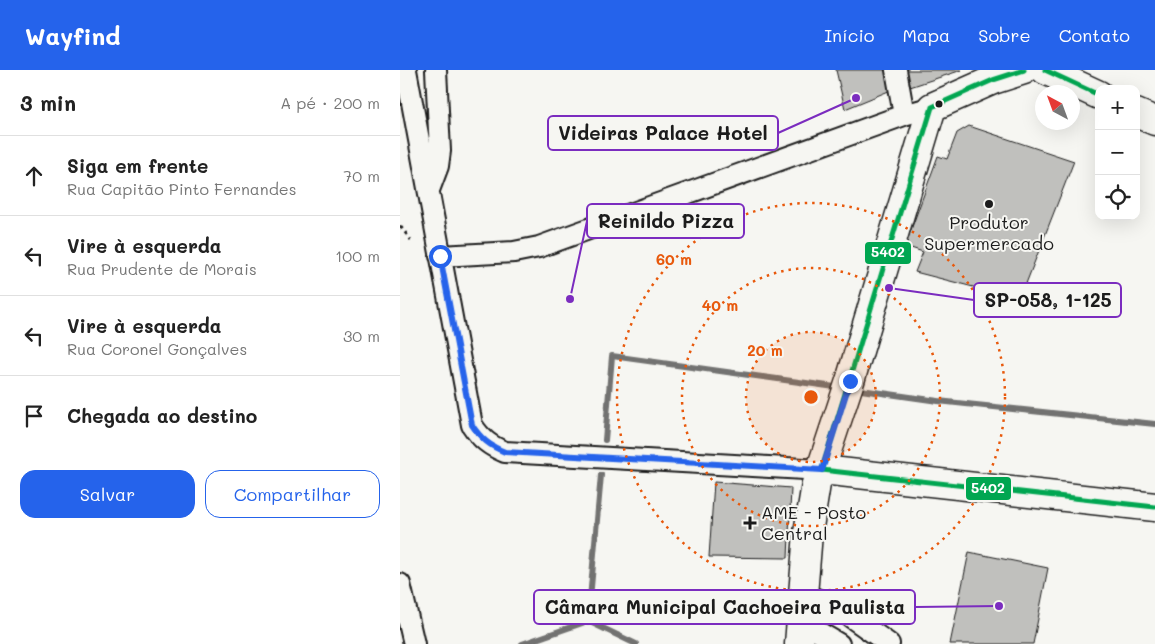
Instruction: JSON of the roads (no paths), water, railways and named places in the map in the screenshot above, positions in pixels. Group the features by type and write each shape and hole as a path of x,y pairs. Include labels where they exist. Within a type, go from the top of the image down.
{"main road":[{"path":"799,633 812,501 856,364 932,107 993,80 1024,70"},
{"path":"1046,70 1095,93"},
{"path":"1140,115 1155,122"},
{"path":"822,470 963,484 1155,507"}],"street":[{"path":"406,70 472,425 480,437 491,446 505,452 822,470"},
{"path":"428,191 438,166 440,151 436,70"},
{"path":"896,70 904,115"},
{"path":"440,256 514,252 539,247 904,115 932,107"},
{"path":"402,589 414,644"},
{"path":"803,593 844,612 889,644"},
{"path":"799,633 840,644"}],"waterway":[{"path":"605,440 612,356 835,387"},
{"path":"861,390 938,401 1155,424"},
{"path":"588,621 601,475"},
{"path":"522,644 588,621 636,644"}],"place":[{"name":"Videiras Palace Hotel","path":"856,98"},
{"name":"Produtor Supermercado","path":"989,204"},
{"name":"SP-058, 1-125","path":"889,288"},
{"name":"Reinildo Pizza","path":"570,299"},
{"name":"AME - Posto Central","path":"750,523"},
{"name":"Câmara Municipal Cachoeira Paulista","path":"999,606"}]}
